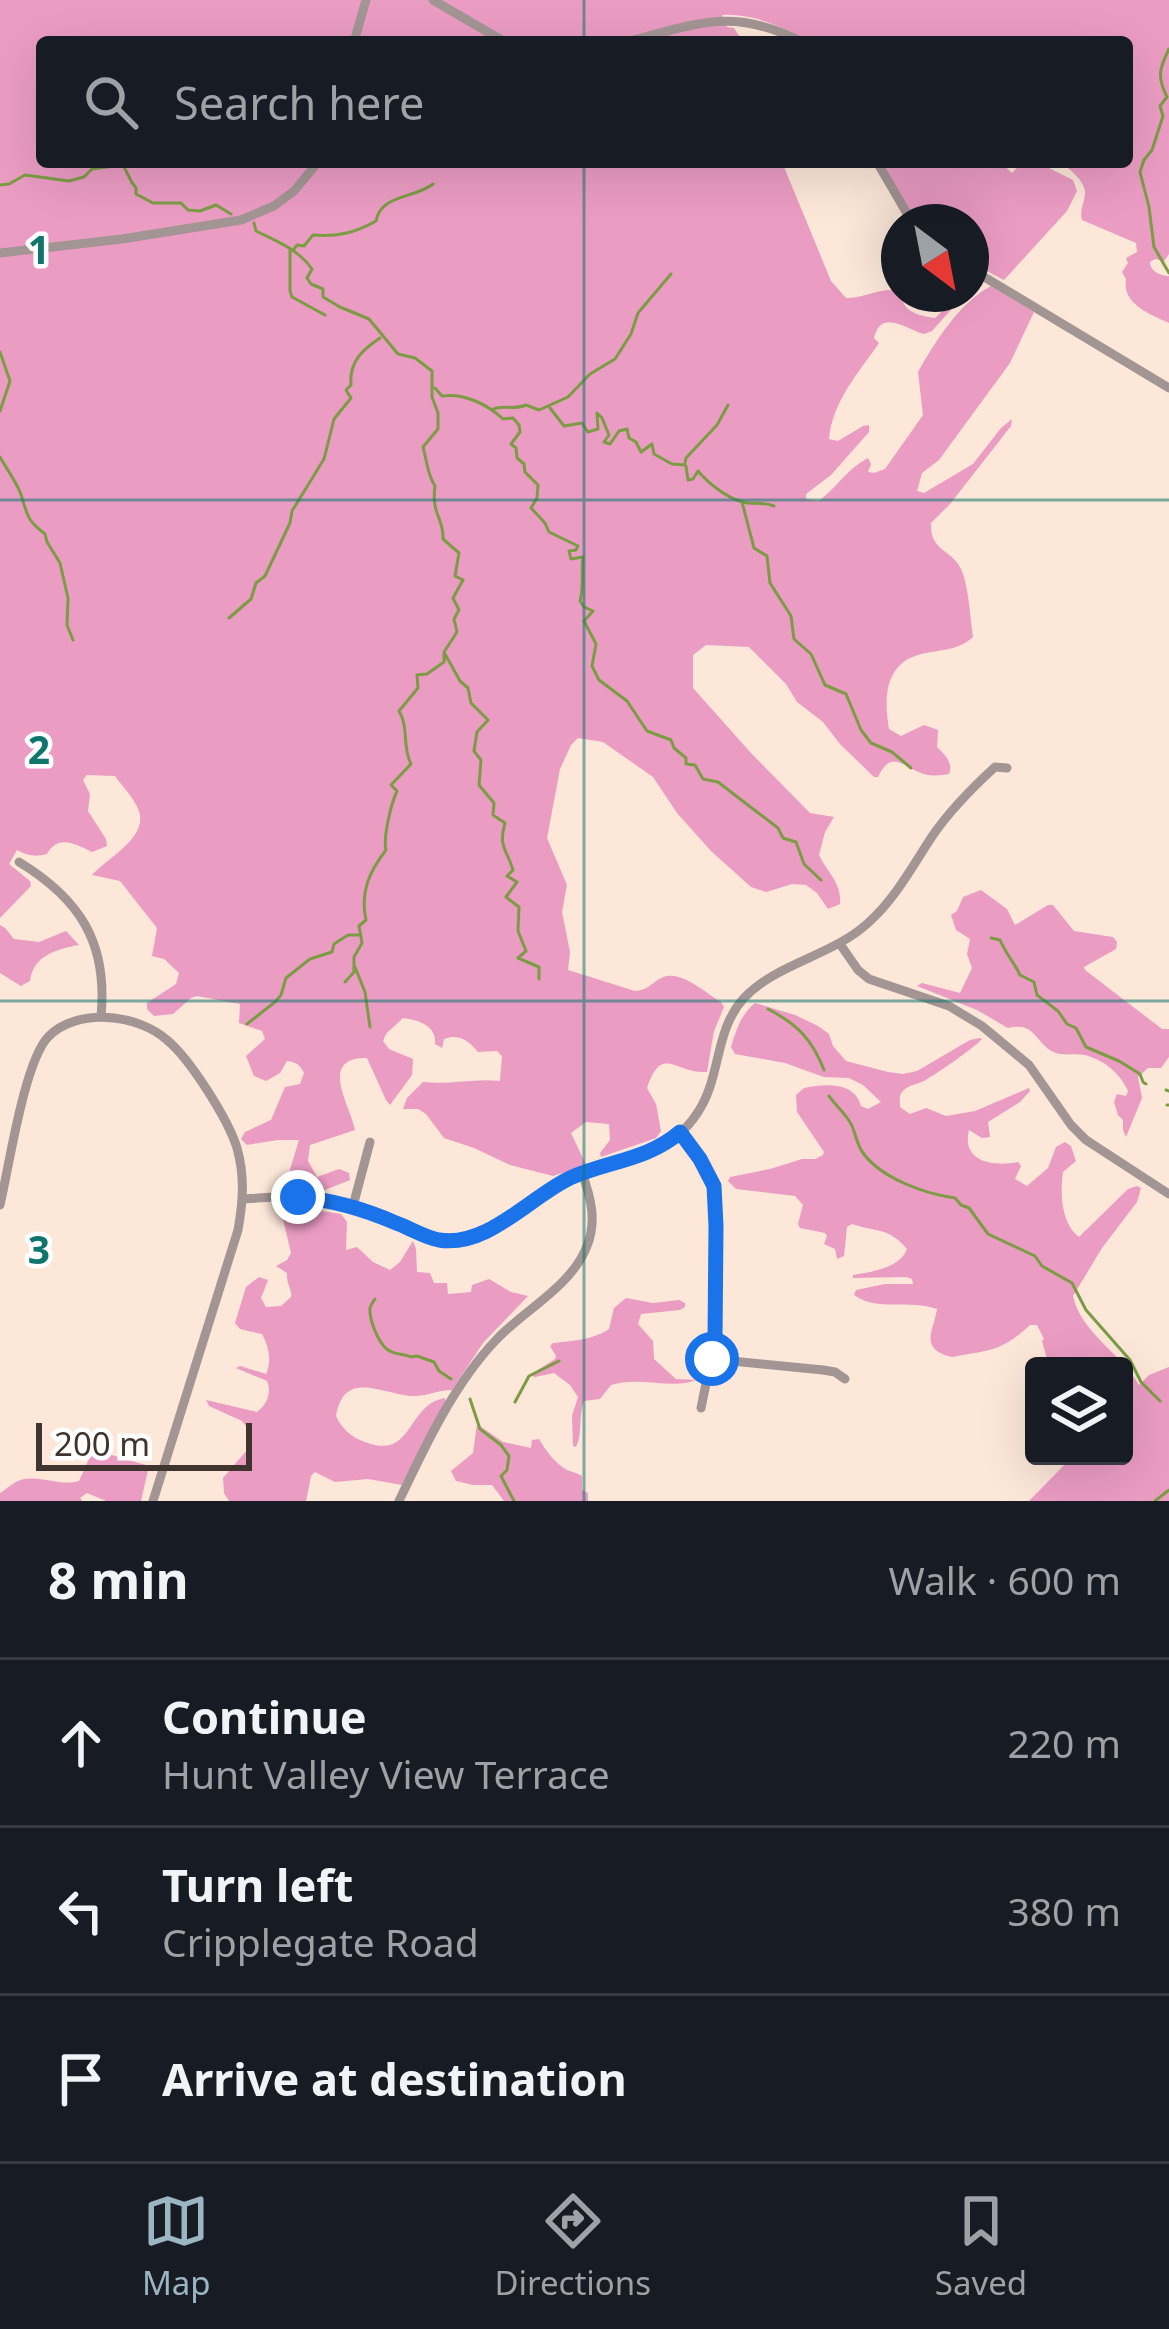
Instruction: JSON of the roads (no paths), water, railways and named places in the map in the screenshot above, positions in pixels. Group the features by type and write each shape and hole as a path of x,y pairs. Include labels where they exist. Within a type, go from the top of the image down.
{"street":[{"path":"356,36 366,0"},
{"path":"433,0 495,36"},
{"path":"648,36 725,20 762,24 789,36"},
{"path":"0,253 241,220 274,206 312,168"},
{"path":"880,168 902,204"},
{"path":"989,279 1169,388"},
{"path":"244,1199 325,1199 427,1236 451,1240 492,1228 582,1173 663,1145 696,1115 709,1092 722,1035 740,1003 770,978 840,944 868,923 970,790 995,767 1006,767"},
{"path":"19,862 49,880 89,932 102,975 101,1016"},
{"path":"840,944 869,979 949,1006 982,1026 1029,1065 1078,1132 1169,1194"},
{"path":"0,1205 37,1054 51,1034 86,1017 101,1016 152,1030 177,1050 231,1132 244,1199 234,1247 153,1501"},
{"path":"680,1132 709,1173 716,1203 715,1340 700,1408"},
{"path":"353,1207 370,1142"},
{"path":"399,1501 469,1373 497,1339 562,1282 581,1258 592,1219 582,1173"},
{"path":"712,1359 824,1370 844,1378"}],"waterway":[{"path":"1169,49 1160,73 1167,97 1160,106 1163,116 1140,172 1154,247 1169,273"},
{"path":"0,185 25,175 69,181 100,168"},
{"path":"124,168 136,194 153,203 181,203 188,210 200,211 216,205 231,214"},
{"path":"294,249 313,235 346,233 368,225 391,201 433,184"},
{"path":"254,223 256,231 307,262 312,269 307,278 323,289 323,297 369,319 398,354 415,358 432,371 438,429 423,447 443,539 459,553 455,576 463,580 453,598 459,610 454,619 457,632 444,652 444,662 417,675 418,688 399,711 411,764 391,785 397,791 386,850 367,883 366,920 359,926 362,943 354,957 354,972 345,982"},
{"path":"290,249 292,297 325,315"},
{"path":"493,409 526,405 539,410 568,397 590,374 615,359 638,313 671,274"},
{"path":"229,618 251,599 256,583 265,576 292,511 324,459 334,419 351,398 346,390 355,363 380,338"},
{"path":"0,352 10,381 0,411"},
{"path":"435,388 442,396 475,401 519,425 520,432 511,444 525,472 538,485 531,508 549,532 578,546 569,551 571,559 583,557 580,601 593,611 584,621 596,644 592,666 599,680 627,701 647,731 671,740 686,764 695,765 703,779 718,782 778,828 783,838 796,842 804,864 821,880"},
{"path":"685,463 728,405"},
{"path":"550,408 564,426 582,423 588,432 598,429 597,413 609,435 604,442 610,444 619,431 627,429 641,452 652,444 654,454 685,465"},
{"path":"0,457 30,520 45,534 60,563 73,640"},
{"path":"686,466 688,480 698,471 736,500 774,506"},
{"path":"742,502 754,548 767,556 770,583 791,616 794,639 811,654 825,685 846,694 871,743 911,768"},
{"path":"445,654 468,688 471,703 488,720 477,732 474,751 481,760 479,785 494,803 493,815 505,823 503,843 513,870 507,876 517,882 506,897 519,907 518,931 526,951 518,958 539,967 539,979"},
{"path":"247,1024 281,995 286,978 310,959 332,952 334,944 348,935 358,935"},
{"path":"991,938 1000,940 1020,975 1034,982 1037,995 1076,1028 1086,1047 1119,1061 1140,1074 1146,1084"},
{"path":"355,967 365,992 370,1027"},
{"path":"768,1009 802,1033 824,1070"},
{"path":"829,1096 850,1122 863,1153 881,1170 918,1189 955,1198 988,1234 1035,1256 1042,1266 1072,1283 1086,1310 1160,1401"},
{"path":"375,1299 370,1313 383,1345 394,1353 434,1362 451,1379"},
{"path":"515,1402 529,1376 559,1361"},
{"path":"470,1399 480,1429 509,1456 501,1476 514,1501"},
{"path":"1155,1501 1169,1490"}]}
